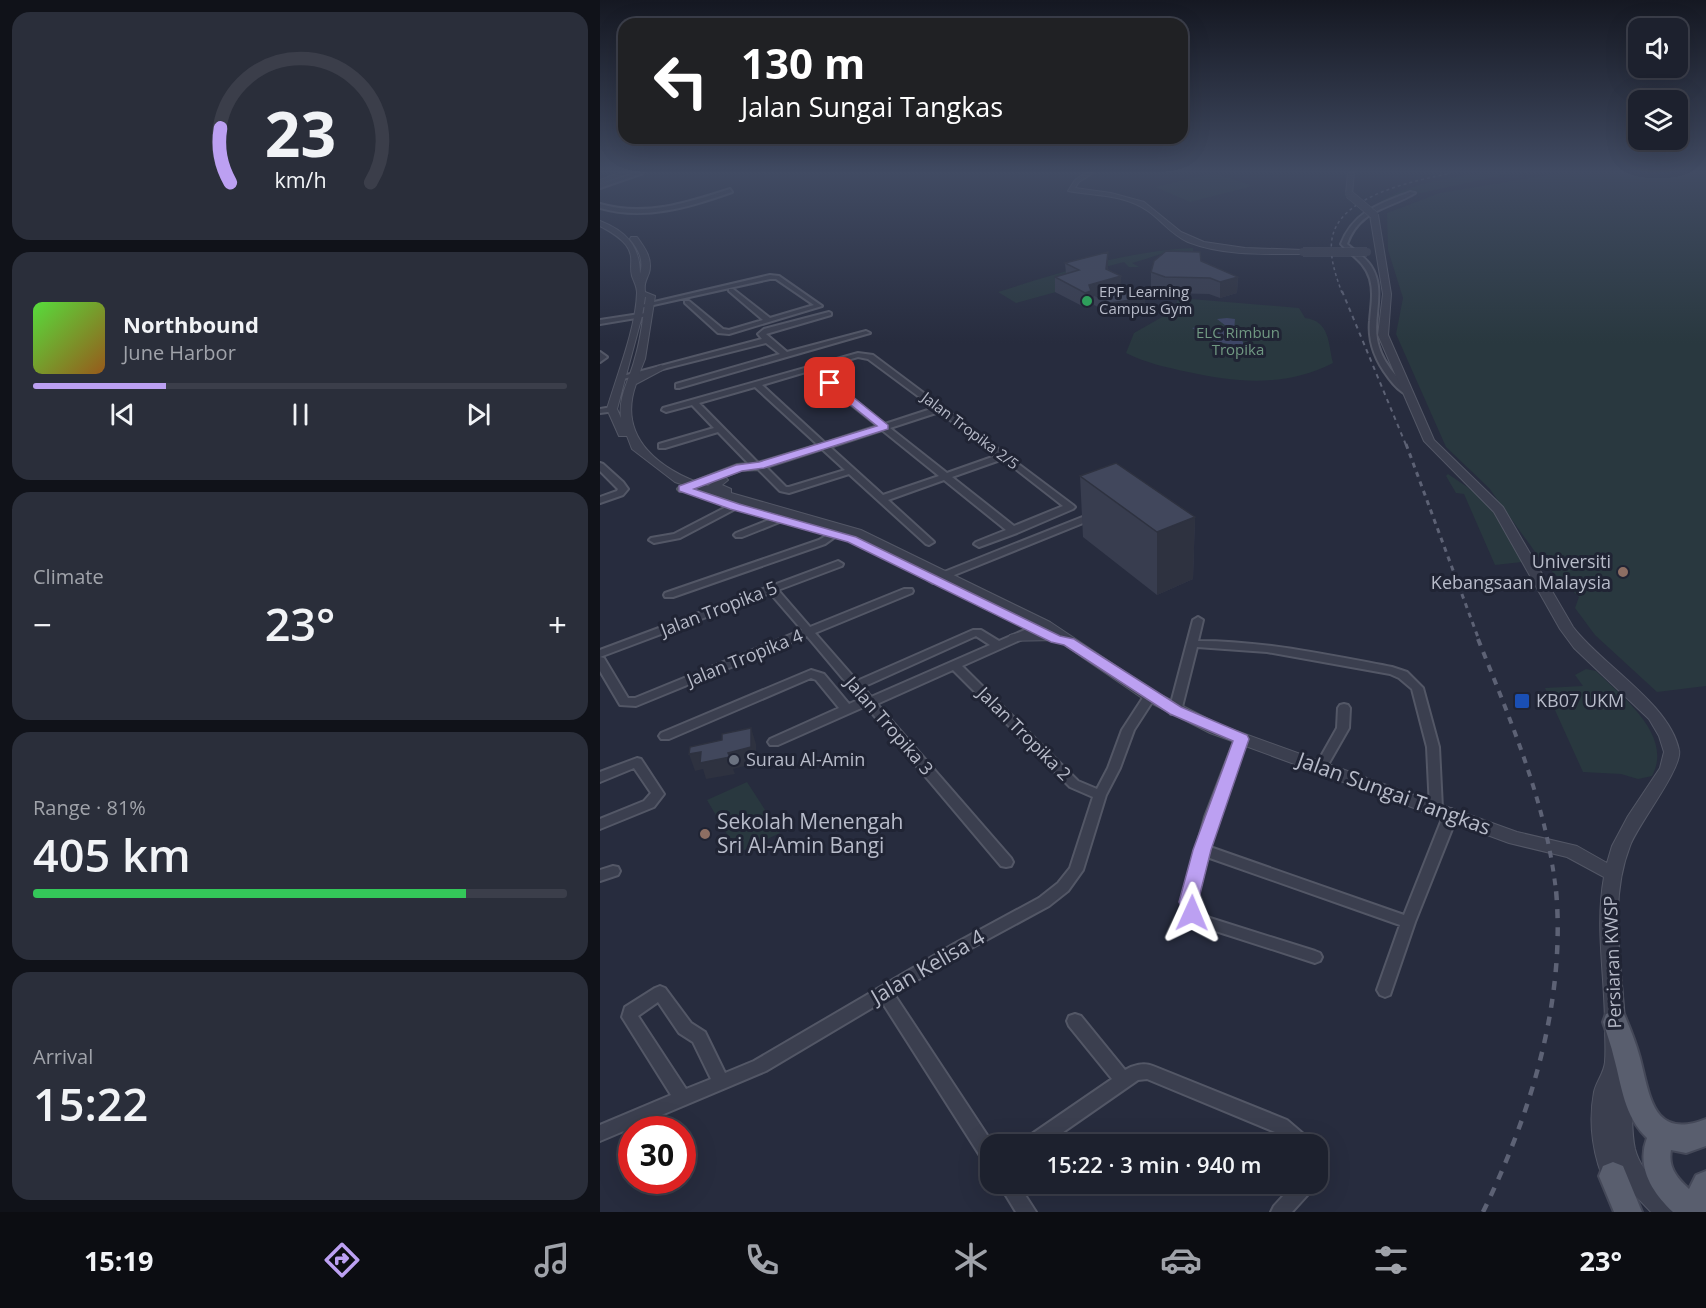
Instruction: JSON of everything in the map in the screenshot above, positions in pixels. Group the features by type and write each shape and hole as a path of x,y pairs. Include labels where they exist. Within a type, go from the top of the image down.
{"main road":[{"path":"1615,1022 1639,1105 1663,1132 1674,1140 1687,1141 1706,1132"},
{"path":"1663,1132 1655,1152 1659,1176 1687,1212 1706,1185"},
{"path":"1613,1176 1628,1212"}],"street":[{"path":"612,230 629,244 636,256 636,274 640,282 641,293 625,410 636,447 691,488 734,506 857,533 1014,617 1045,630"},
{"path":"621,230 636,241 646,255 647,273 640,282"},
{"path":"1174,230 1192,242 1215,247 1381,253"},
{"path":"1185,230 1199,239 1238,248"},
{"path":"1351,230 1344,244 1370,271 1377,301 1373,333 1377,346 1388,373 1408,393"},
{"path":"1377,230 1387,294 1382,332 1408,393"},
{"path":"600,321 770,277 779,279 819,306 729,332 722,331 687,302 779,279"},
{"path":"731,290 769,321"},
{"path":"612,409 640,359 650,309 650,294 641,293"},
{"path":"784,356 762,334 829,314"},
{"path":"680,386 866,333"},
{"path":"629,378 767,339"},
{"path":"600,354 603,357 600,360"},
{"name":"Jalan Tropika 2/5","path":"811,369 858,355 870,357 1070,507 1014,531"},
{"path":"640,359 643,365 661,368"},
{"path":"666,410 811,369 1014,531"},
{"path":"756,384 929,542"},
{"name":"Persiaran KWSP","path":"1408,393 1432,446 1493,502 1578,645 1654,715 1662,727 1672,752 1667,769 1636,816 1621,846 1613,874 1610,935 1615,1066 1620,1092 1624,1149 1637,1181 1687,1212"},
{"path":"693,402 754,466 783,489 789,490 850,471"},
{"path":"600,411 612,409"},
{"path":"612,409 625,440 636,457 669,482 852,540 939,577 1045,630"},
{"path":"691,488 740,467 754,466 941,409"},
{"path":"662,446 718,429"},
{"path":"881,499 1004,456"},
{"path":"600,466 623,489 620,493 600,500"},
{"path":"691,488 722,480 754,466"},
{"path":"722,480 715,484 716,488 782,508 782,516"},
{"path":"654,540 677,536 734,506"},
{"path":"939,577 1110,509"},
{"path":"739,535 782,516"},
{"path":"979,544 1014,531"},
{"path":"669,595 822,542 834,534"},
{"name":"Jalan Tropika 5","path":"600,654 838,564"},
{"name":"Jalan Tropika 3","path":"772,589 1006,862"},
{"name":"Jalan Tropika 4","path":"600,661 624,702 629,703 908,591"},
{"path":"1006,642 1015,630 1014,617"},
{"path":"1172,709 1198,620"},
{"path":"774,742 1006,642 1036,635 1045,630"},
{"name":"Jalan Sungai Tangkas","path":"1045,630 1069,642 1172,709 1241,739 1524,841 1571,851 1613,874"},
{"path":"855,686 977,632 1006,642"},
{"path":"1191,644 1282,652 1392,671 1403,675 1417,688 1431,738 1444,811 1385,990"},
{"name":"Jalan Tropika 2","path":"954,665 1074,784 1100,795"},
{"path":"665,736 811,674 820,677 847,710"},
{"name":"Jalan Kelisa 4","path":"600,1133 760,1066 959,948 1044,902 1063,887 1076,870 1100,795 1114,768 1128,730 1150,696"},
{"path":"1321,767 1343,728 1344,708"},
{"path":"1241,739 1202,850 1188,902 1192,913 1204,922 1315,957"},
{"path":"600,777 637,762 658,794 649,804 600,824"},
{"path":"1202,850 1408,922"},
{"path":"683,1099 630,1017 630,1012 635,1008 660,993 686,1028 699,1037 722,1083"},
{"path":"885,993 980,1140"},
{"path":"1075,1021 1124,1081"},
{"name":"Persiaran KWSP","path":"1615,1066 1604,1092 1604,1145 1613,1176 1644,1212"},
{"path":"1047,1134 1135,1073 1147,1071 1281,1126 1290,1134"},
{"path":"1015,1194 1027,1212"},
{"path":"1280,1212 1297,1194"}],"green space":[{"name":"Universiti Kebangsaan Malaysia","path":"1387,230 1706,230 1706,686 1657,692 1595,635 1575,608 1579,597 1543,563 1489,488 1446,447 1396,334 1403,298 1388,250"},
{"path":"1193,248 1193,254 1176,252 1160,254 1132,263 1139,267 1129,267 1124,262 1067,277 1067,289 1016,303 998,292 1118,258"},
{"name":"ELC Rimbun Tropika","path":"1179,298 1299,308 1305,318 1319,323 1324,328 1333,363 1298,376 1262,381 1207,376 1148,362 1126,353 1134,333 1171,312"},
{"path":"1448,474 1488,501 1522,562 1495,565 1464,494 1456,493 1446,476"},
{"path":"1586,669 1596,671 1619,693 1642,718 1651,732 1656,746 1657,761 1652,776 1638,779 1621,774 1583,772 1545,688 1583,686 1575,675"},
{"path":"747,782 780,833 738,853 707,800"}],"water":[{"path":"1217,319 1235,319 1234,332 1243,345 1204,339 1202,334 1192,328 1223,331 1226,326"}],"building":[{"path":"1166,251 1200,252 1201,261 1238,277 1220,282 1210,278 1165,277 1151,272 1154,261"},
{"path":"1108,252 1106,269 1121,276 1089,285 1091,291 1085,293 1055,277 1079,270 1065,263"},
{"path":"1140,290 1145,298 1110,303 1094,295"},
{"path":"1116,463 1195,517 1157,532 1080,476"},
{"path":"751,728 751,747 728,753 730,757 700,763 701,752 689,754 690,747 722,740 722,734"}],"railway":[{"path":"1336,230 1332,239 1331,253 1342,293"},
{"path":"1342,291 1406,445"},
{"path":"1406,444 1479,640"},
{"path":"1478,639 1515,732 1536,794 1556,891"},
{"path":"1483,1212 1516,1136 1541,1056 1556,973 1558,931 1556,890"}],"place":[{"name":"EPF Learning Campus Gym","path":"1087,301"},
{"name":"Universiti Kebangsaan Malaysia","path":"1623,572"},
{"name":"KB07 UKM","path":"1522,701"},
{"name":"Surau Al-Amin","path":"734,760"},
{"name":"Sekolah Menengah Sri Al-Amin Bangi","path":"705,834"}],"route":[{"path":"830,383 885,427 760,466 740,467 683,489 852,540 1056,639 1069,642 1175,711 1241,739 1202,850 1188,902 1192,913"}]}
